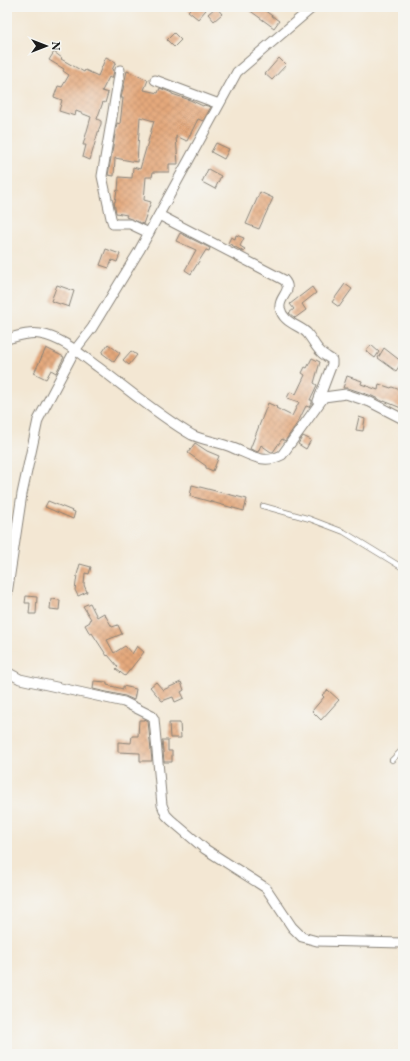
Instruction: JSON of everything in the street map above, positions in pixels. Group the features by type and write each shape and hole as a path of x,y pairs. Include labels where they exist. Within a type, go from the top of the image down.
{"street":[{"path":"7,594 22,494 38,420 75,350 92,328 149,233 237,72 313,7"},
{"path":"120,70 113,120 102,167 102,183 110,218 113,224 132,225 149,233"},
{"path":"155,80 219,104"},
{"path":"159,215 284,280 287,283 288,291 280,304 281,311 289,322 307,333 320,352 332,360 332,364 314,410"},
{"path":"7,338 24,334 39,334 51,337 75,350 161,414 194,435 232,447 261,460 276,458 282,455 324,396 346,394 370,402 403,419"},
{"path":"8,672 20,679 124,702 152,716 154,719 161,799 166,815 198,844 266,888 292,927 302,937 308,940 317,941 403,943"}],"lane":[{"path":"263,506 310,519 344,532 403,568"},
{"path":"392,760 403,749"}],"building":[{"path":"192,7 202,7 206,10 198,19 188,11"},
{"path":"216,7 222,14 214,21 208,14"},
{"path":"245,7 260,7 279,21 274,28"},
{"path":"174,33 181,40 174,47 167,40"},
{"path":"54,52 62,58 61,59 84,72 85,70 98,76 106,57 116,62 112,70 114,71 112,79 109,77 102,91 108,93 97,119 101,121 101,124 90,160 83,157 86,145 83,145 91,117 76,111 75,116 59,111 62,100 54,97 58,86 62,87 69,75 63,71 64,69 49,60"},
{"path":"279,58 286,65 272,80 265,74"},
{"path":"127,71 148,80 144,90 158,93 160,88 203,106 211,107 203,121 198,119 187,141 176,136 178,164 169,164 169,172 153,172 152,177 146,177 144,200 151,202 143,224 126,217 127,215 116,213 114,202 117,190 118,191 119,177 132,178 133,167 140,169 154,121 140,117 137,162 115,158 114,176 108,175 117,123 120,124 123,98 121,98"},
{"path":"216,143 229,149 224,159 211,152"},
{"path":"208,169 221,176 215,189 202,182"},
{"path":"260,192 273,198 259,229 246,224"},
{"path":"180,233 210,248 209,251 206,250 191,274 185,270 196,250 176,241"},
{"path":"236,235 244,238 240,246 245,249 244,252 228,243 231,237 235,239"},
{"path":"106,249 120,254 117,262 112,260 109,268 100,265"},
{"path":"345,284 352,289 339,307 332,302"},
{"path":"57,285 74,291 69,307 51,301"},
{"path":"312,287 316,293 302,304 306,310 295,318 289,313 294,309 290,304"},
{"path":"108,344 120,353 114,362 102,353"},
{"path":"371,345 379,352 375,358 366,351"},
{"path":"46,348 64,357 56,373 51,370 46,379 34,373"},
{"path":"384,348 402,362 396,371 378,358"},
{"path":"131,351 137,355 129,365 123,360"},
{"path":"312,358 320,362 314,383 317,385 310,400 312,400 312,403 309,407 306,406 298,422 285,441 282,439 273,452 261,445 258,452 250,449 268,403 292,416 299,402 287,398 290,392 296,394 305,375 302,373 305,367 307,368"},
{"path":"347,376 362,381 361,384 378,390 379,384 403,391 403,403 401,408 372,396 348,388 343,388"},
{"path":"359,417 365,419 363,431 356,430"},
{"path":"303,436 311,440 306,449 298,444"},
{"path":"195,443 207,451 219,456 213,471 206,468 206,466 188,453"},
{"path":"192,485 247,499 244,511 190,496"},
{"path":"48,501 75,512 73,519 45,507"},
{"path":"80,564 91,567 89,574 85,573 84,585 87,592 78,596 75,590"},
{"path":"26,596 37,597 36,614 29,614 30,603 25,603"},
{"path":"51,599 60,600 59,610 50,609"},
{"path":"90,603 97,617 104,613 112,627 118,625 122,634 107,640 114,653 125,646 132,654 137,646 144,652 125,676 116,669 118,667 108,655 107,656 85,625 90,622 89,620 91,619 83,606"},
{"path":"94,681 107,682 107,685 123,689 123,686 136,689 134,700 125,696 93,689"},
{"path":"156,682 163,690 181,682 184,690 181,692 184,698 175,702 173,697 162,701 150,687"},
{"path":"328,690 339,700 321,720 312,711 324,697 322,695"},
{"path":"145,719 148,721 152,761 140,761 140,753 118,752 118,742 131,743 132,736 138,736 139,720"},
{"path":"169,723 180,723 181,738 170,738"},
{"path":"162,740 168,740 168,751 172,751 172,762 164,762"}]}
